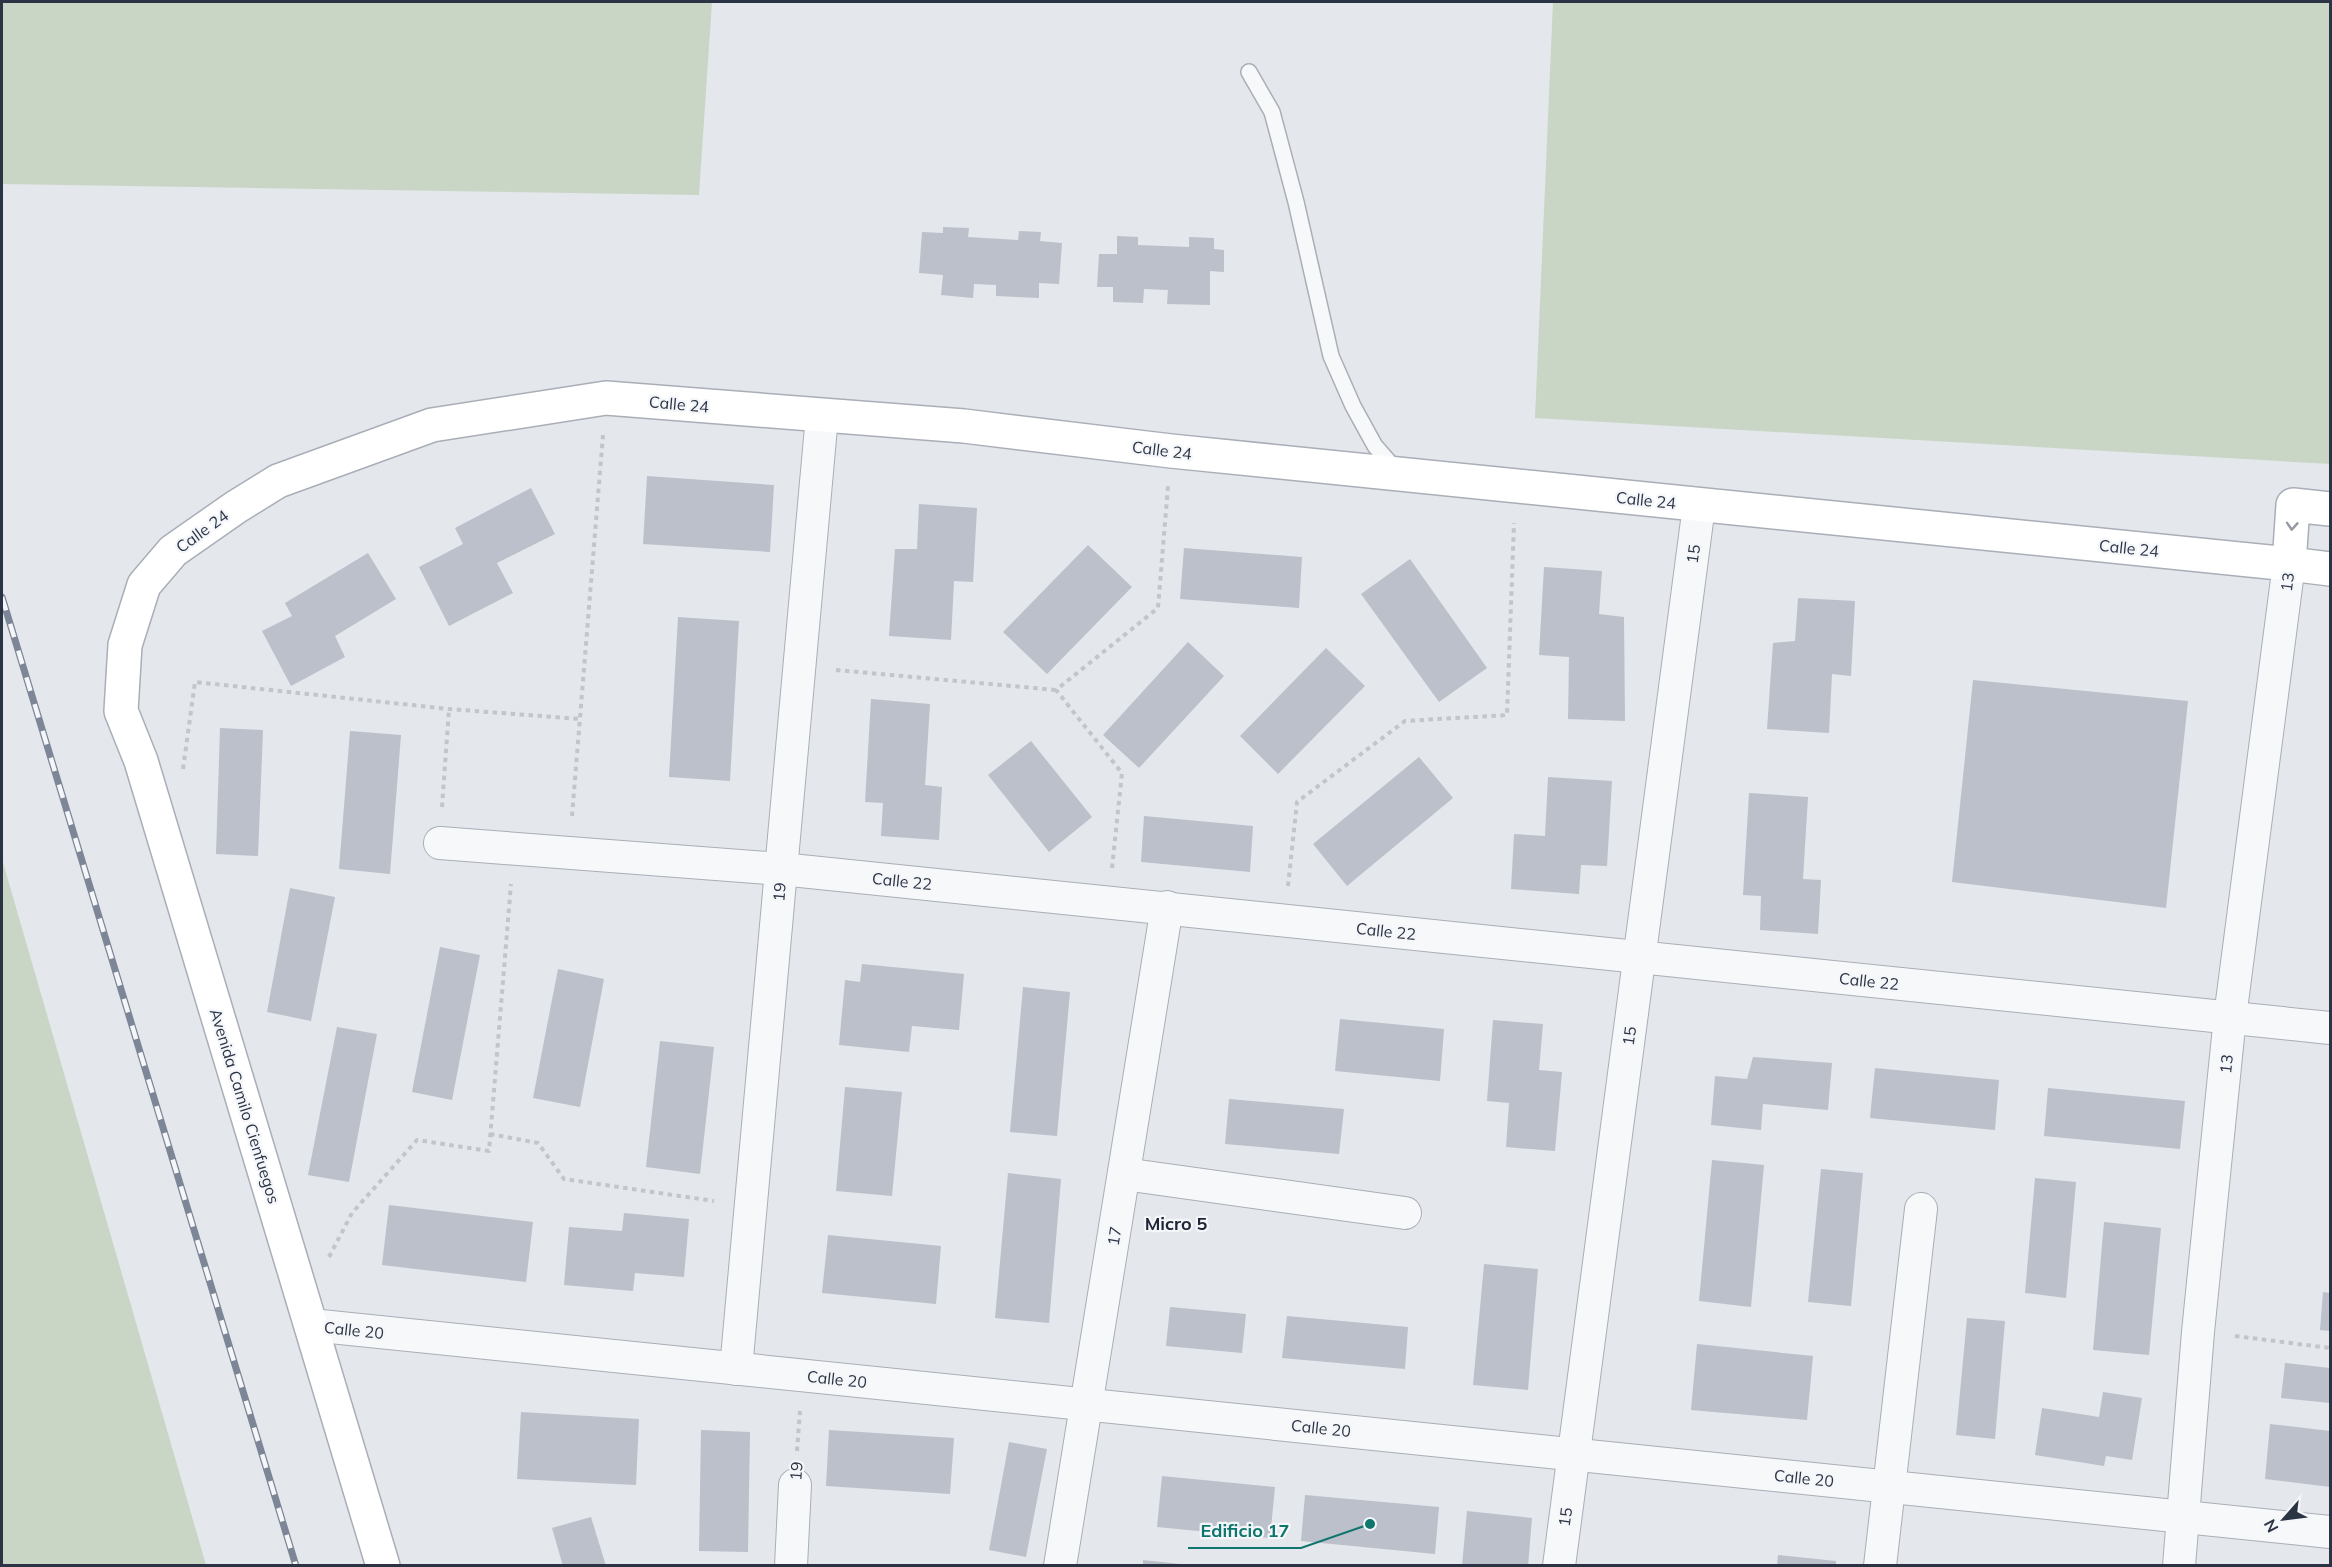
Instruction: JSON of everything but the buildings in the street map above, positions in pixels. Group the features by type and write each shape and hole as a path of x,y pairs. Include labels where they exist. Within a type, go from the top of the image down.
{"street":[{"name":"Calle 24","path":"125,645 144,585 173,551 278,481 432,425 606,398 964,426 1171,451 1699,506 2331,568"},
{"name":"19","path":"736,1369 822,416"},
{"path":"2289,564 2293,505 2331,509"},
{"name":"15","path":"1559,1566 1699,506"},
{"name":"13","path":"2179,1566 2198,1332 2230,1017 2289,564"},
{"name":"Avenida Camilo Cienfuegos","path":"125,645 121,711 141,761 383,1566"},
{"name":"Calle 22","path":"440,843 781,869 2331,1028"},
{"name":"17","path":"1060,1566 1167,907"},
{"path":"1124,1174 1405,1213"},
{"path":"1880,1566 1921,1209"},
{"name":"Calle 20","path":"307,1314 736,1369 2331,1532"},
{"name":"19","path":"791,1566 795,1485"}],"lane":[{"path":"1249,72 1272,112 1296,202 1331,356 1353,406 1375,446 1399,474"}],"path":[{"path":"570,852 606,398"},
{"path":"799,666 1056,690 1158,608 1171,451"},
{"path":"1284,920 1297,802 1405,721 1507,715 1515,486"},
{"path":"141,761 183,771 195,682 449,709 580,719"},
{"path":"1056,690 1122,773 1109,902"},
{"path":"440,843 449,709"},
{"path":"307,1314 352,1214 417,1140 489,1151 514,848"},
{"path":"490,1134 538,1143 564,1179 750,1207"},
{"path":"2198,1332 2331,1348"},
{"name":"19","path":"795,1485 803,1376"}],"green space":[{"path":"2,2 712,2 699,195 2,184"},
{"path":"1553,2 2330,2 2330,464 1535,418"},
{"path":"2,859 206,1565 2,1565"}],"railway":[{"path":"2,597 296,1566"}],"place":[{"name":"Edificio 17","path":"1370,1524"}],"district":[{"name":"Micro 5","path":"1176,1223"}]}
